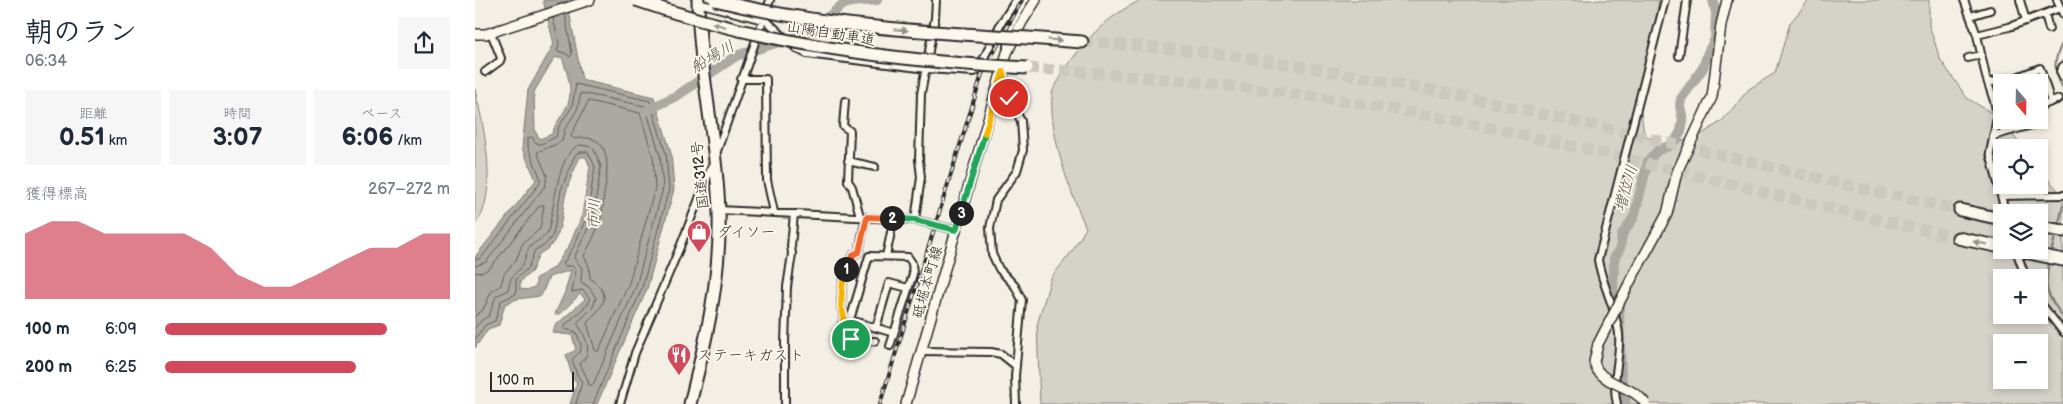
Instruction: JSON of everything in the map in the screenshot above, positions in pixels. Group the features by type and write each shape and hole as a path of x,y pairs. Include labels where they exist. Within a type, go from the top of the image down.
{"highway":[{"name":"山陽自動車道","path":"636,0 734,30 827,48 924,62 1027,68"},
{"name":"山陽自動車道","path":"715,0 753,10 835,24 930,33 1082,42"},
{"name":"国道312号","path":"690,404 705,347 718,262 719,210 704,84 698,2"},
{"path":"1959,210 1993,214"},
{"path":"2048,228 2063,232"},
{"path":"1958,238 1993,245"},
{"path":"2048,258 2063,260"}],"street":[{"path":"475,34 491,33 590,0"},
{"path":"620,404 635,353 680,248 714,160 748,58 770,0"},
{"path":"915,220 921,177 919,160 921,94 927,69 936,0"},
{"path":"698,2 763,20 774,25 797,49 807,54 927,69 974,72 979,70 1001,24 1016,0"},
{"path":"1007,53 1007,36 1025,0"},
{"name":"砥堀本町線","path":"905,404 1007,53 1022,22 1036,0"},
{"path":"1617,404 1616,372 1619,333 1599,271 1598,260 1665,0"},
{"path":"1679,56 1687,0"},
{"path":"1645,403 1634,392 1607,378 1597,370 1594,362 1597,344 1667,214 1677,172 1712,97 1721,25 1727,0"},
{"path":"1965,0 1977,35 1995,104 1997,118 1990,153 2002,204"},
{"path":"2021,0 2026,21"},
{"path":"1977,35 2059,11 2057,0"},
{"path":"1970,16 1990,10"},
{"path":"2045,14 2049,29"},
{"path":"485,72 500,61 501,58 491,33"},
{"path":"1968,58 1981,55"},
{"path":"2063,66 2061,71 2063,77"},
{"path":"2029,74 2040,68 2042,74"},
{"path":"1003,72 1009,98 1021,121 1023,150 1017,171 996,200 990,228 992,254 999,269 1015,286 1021,300 1016,366 1016,404"},
{"path":"741,79 765,79 767,180 773,212"},
{"path":"1988,82 1993,82"},
{"path":"2048,93 2051,102"},
{"path":"2048,103 2059,99"},
{"path":"845,101 843,126 850,132 847,181 852,187 863,217 859,252 854,254 844,277 841,307 844,316 839,338 867,342 875,341"},
{"path":"1993,136 2018,129"},
{"path":"848,161 875,167"},
{"path":"2001,196 2063,195"},
{"path":"719,210 894,218 915,220 956,230"},
{"path":"785,404 787,287 792,254 793,214"},
{"path":"886,256 894,218"},
{"path":"890,346 913,274 912,263 908,258 869,256 850,320 894,333"},
{"path":"876,328 889,283 909,288"},
{"path":"2048,315 2063,332"},
{"path":"921,351 991,352 1001,354 1016,366"}],"shaded area":[{"path":"1141,0 1659,0 1648,67 1638,91 1644,134 1662,146 1699,136 1722,121 1749,89 1775,73 1790,23 1809,0 1929,0 1929,25 1940,59 1967,98 1993,114 1993,129 2008,129 2016,139 1993,139 1993,194 2048,194 2048,179 2063,196 2063,404 1040,404 1037,325 1051,278 1073,250 1086,228 1067,180 1057,146 1052,111 1052,93 1069,63 1086,41 1117,14"},
{"path":"475,89 487,150 488,182 483,211 475,224"}],"water":[{"name":"市川","path":"543,0 567,0 582,80 654,97 671,153 674,189 647,289 597,404 570,404 577,382 573,379 566,355 576,350 572,335 553,333 555,326 585,299 580,294 560,314 555,314 565,292 571,270 549,277 541,296 517,299 505,304 499,325 488,329 475,348 475,257 536,180 522,148 528,90 554,44","holes":["562,57 569,82 569,100 552,134 540,139 535,131 534,92 554,58","580,157 586,157 590,167 582,215 570,244 554,268 536,278 536,286 527,290 520,289 520,282 532,271 539,254 547,249 557,236 567,188"]}],"waterway":[{"name":"船場川","path":"646,111 678,95 736,56 812,31 842,5 851,2 877,0"},
{"name":"増位川","path":"1626,404 1621,374 1619,311 1613,291 1614,259 1620,248 1622,235 1634,217 1648,161 1658,150 1669,146 1676,140 1681,131 1683,120 1680,106 1681,99 1703,68 1715,39 1716,13 1713,0"},
{"path":"2053,0 2056,7"},
{"path":"2060,14 2063,20"},
{"path":"2063,42 2057,54 2055,65 2057,76 2063,88"},
{"path":"2058,226 2063,206"},
{"path":"2051,253 2056,233"},
{"path":"2049,262 2048,291 2053,303 2063,317"}],"tunnel":[{"path":"1082,42 1217,54 1311,68 1404,85 1590,124 1960,210"},
{"path":"1027,68 1245,88 1407,112 1586,149 1958,238"}],"railway":[{"path":"880,404 982,74 1022,0"}],"place":[{"name":"ダイソー","path":"699,253"},
{"name":"ステーキガスト","path":"679,376"}],"route":[{"path":"851,339 839,338 839,331 844,316 841,307 842,287 846,269 854,254 859,252 867,217 915,220 956,230 1003,72 1009,98"}]}
